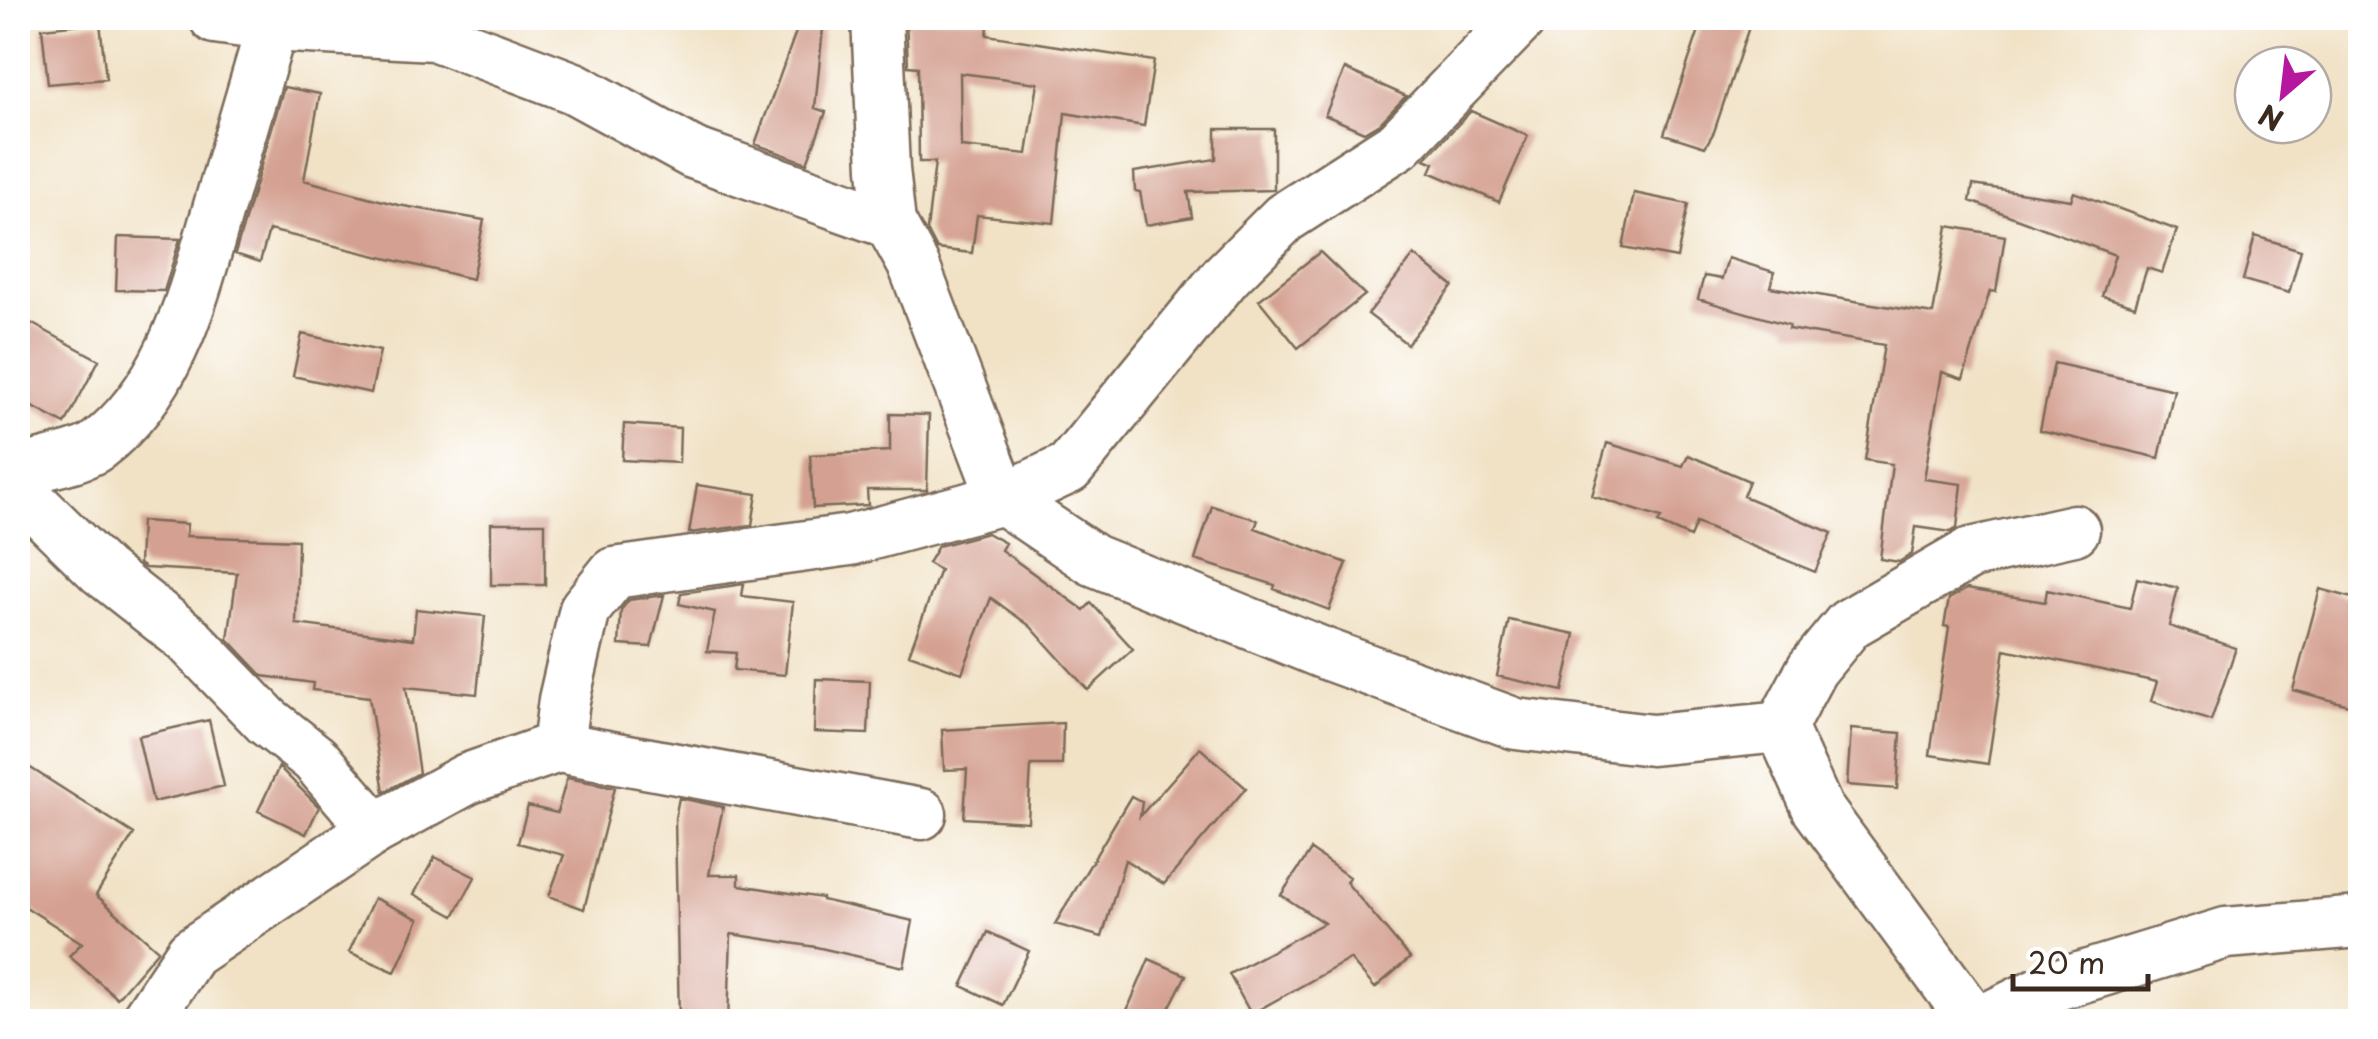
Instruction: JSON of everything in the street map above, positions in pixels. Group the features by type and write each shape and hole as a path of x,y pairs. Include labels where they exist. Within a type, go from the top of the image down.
{"street":[{"path":"215,18 272,26 434,35 574,88 693,153 890,223"},
{"path":"877,18 890,223 914,266 1002,499 1093,560 1322,654 1516,724 1652,740 1780,728"},
{"path":"558,746 564,700 585,609 614,572 850,540 1002,499 1069,468 1226,276 1284,218 1399,144 1521,18"},
{"path":"272,26 189,309 161,374 138,408 94,449 22,470 102,572 188,639 268,721 315,759 375,829"},
{"path":"1780,728 1812,669 1848,624 1971,553 2074,530"},
{"path":"1780,728 1818,809 1978,1022 2053,986 2226,933 2360,922"},
{"path":"145,1022 191,952 375,829 467,779 558,746 921,814"}],"building":[{"path":"801,18 824,18 815,108 826,112 807,163 755,144"},
{"path":"906,18 989,18 987,35 1154,61 1144,126 1065,113 1054,223 977,215 972,253 937,249 927,230 935,162 919,162 918,67 908,66","holes":["960,73 1038,83 1027,154 961,147"]},
{"path":"1703,18 1752,18 1714,132 1705,147 1664,134"},
{"path":"100,22 106,79 48,84 42,28"},
{"path":"1345,69 1406,96 1381,122 1364,132 1325,115"},
{"path":"284,87 320,94 304,180 398,205 484,220 472,279 269,230 260,262 235,254"},
{"path":"1471,111 1528,136 1499,202 1430,172 1434,163 1425,159"},
{"path":"1216,129 1274,129 1274,190 1188,192 1192,217 1146,225 1140,192 1135,191 1134,172 1216,159"},
{"path":"1973,185 2071,200 2074,192 2177,230 2162,273 2147,268 2135,306 2102,296 2115,255 1970,201"},
{"path":"1634,193 1688,204 1677,258 1623,248"},
{"path":"1948,226 2005,236 1996,292 1990,291 1963,379 1942,372 1924,479 1962,484 1957,528 1951,532 1916,527 1912,554 1899,562 1880,559 1892,464 1865,460 1884,345 1788,329 1789,325 1698,299 1704,276 1722,279 1728,258 1774,272 1770,287 1933,314"},
{"path":"2255,236 2301,250 2289,293 2243,280"},
{"path":"118,237 180,239 164,291 116,290"},
{"path":"1320,252 1365,295 1298,348 1259,300"},
{"path":"1414,255 1453,286 1407,344 1368,314"},
{"path":"18,316 99,360 65,424 18,399"},
{"path":"302,334 380,351 371,393 293,376"},
{"path":"2054,363 2174,390 2159,458 2040,430"},
{"path":"890,414 929,415 927,490 867,490 868,505 813,508 810,455 890,451"},
{"path":"624,424 680,428 679,463 622,460"},
{"path":"1607,443 1683,466 1688,455 1749,481 1743,496 1832,533 1815,572 1696,523 1690,537 1658,523 1661,518 1592,496"},
{"path":"697,485 757,494 752,525 689,533"},
{"path":"1212,506 1258,520 1255,528 1347,563 1329,610 1274,589 1275,585 1195,560"},
{"path":"141,521 187,524 186,536 298,540 296,624 413,639 416,609 485,616 477,694 406,687 419,773 384,792 369,697 312,690 313,683 263,676 228,639 237,573 145,568 139,564"},
{"path":"491,523 545,523 545,585 491,585"},
{"path":"987,533 1005,543 1001,550 1084,610 1091,603 1133,649 1088,690 1030,626 991,598 962,673 909,654 940,570 928,563 938,546"},
{"path":"2137,578 2178,588 2169,626 2236,648 2211,721 2151,701 2157,682 2005,649 1988,764 1930,755 1949,627 1944,626 1949,599 1967,589 2045,602 2047,590 2130,608"},
{"path":"744,584 742,596 793,602 785,675 734,670 736,653 707,651 715,612 679,604 681,593"},
{"path":"2320,589 2360,600 2360,708 2293,690"},
{"path":"664,595 651,647 619,645 621,610 629,600"},
{"path":"1509,620 1575,634 1563,691 1497,676"},
{"path":"816,679 870,681 868,734 814,732"},
{"path":"209,720 224,786 153,802 138,736"},
{"path":"1063,723 1062,765 1031,765 1028,822 964,818 967,769 944,770 942,730"},
{"path":"1851,729 1901,733 1897,789 1847,785"},
{"path":"1200,748 1246,788 1164,884 1125,860 1102,937 1055,924 1131,796 1142,802 1140,816"},
{"path":"18,760 134,834 96,895 158,950 117,998 69,956 82,943 18,902"},
{"path":"279,767 319,807 306,834 258,811"},
{"path":"567,778 615,787 584,909 549,896 564,855 518,843 528,806 557,813"},
{"path":"679,798 723,807 709,875 739,875 739,885 822,898 913,921 904,967 816,947 731,934 728,1022 679,1022 675,818"},
{"path":"1311,850 1349,877 1346,882 1410,958 1375,988 1350,959 1251,1014 1229,974 1324,923 1281,895"},
{"path":"435,857 475,877 454,916 414,894"},
{"path":"374,898 419,919 395,972 349,952"},
{"path":"988,932 1029,951 1003,1005 962,986"},
{"path":"1149,959 1186,975 1162,1022 1122,1022"}]}
